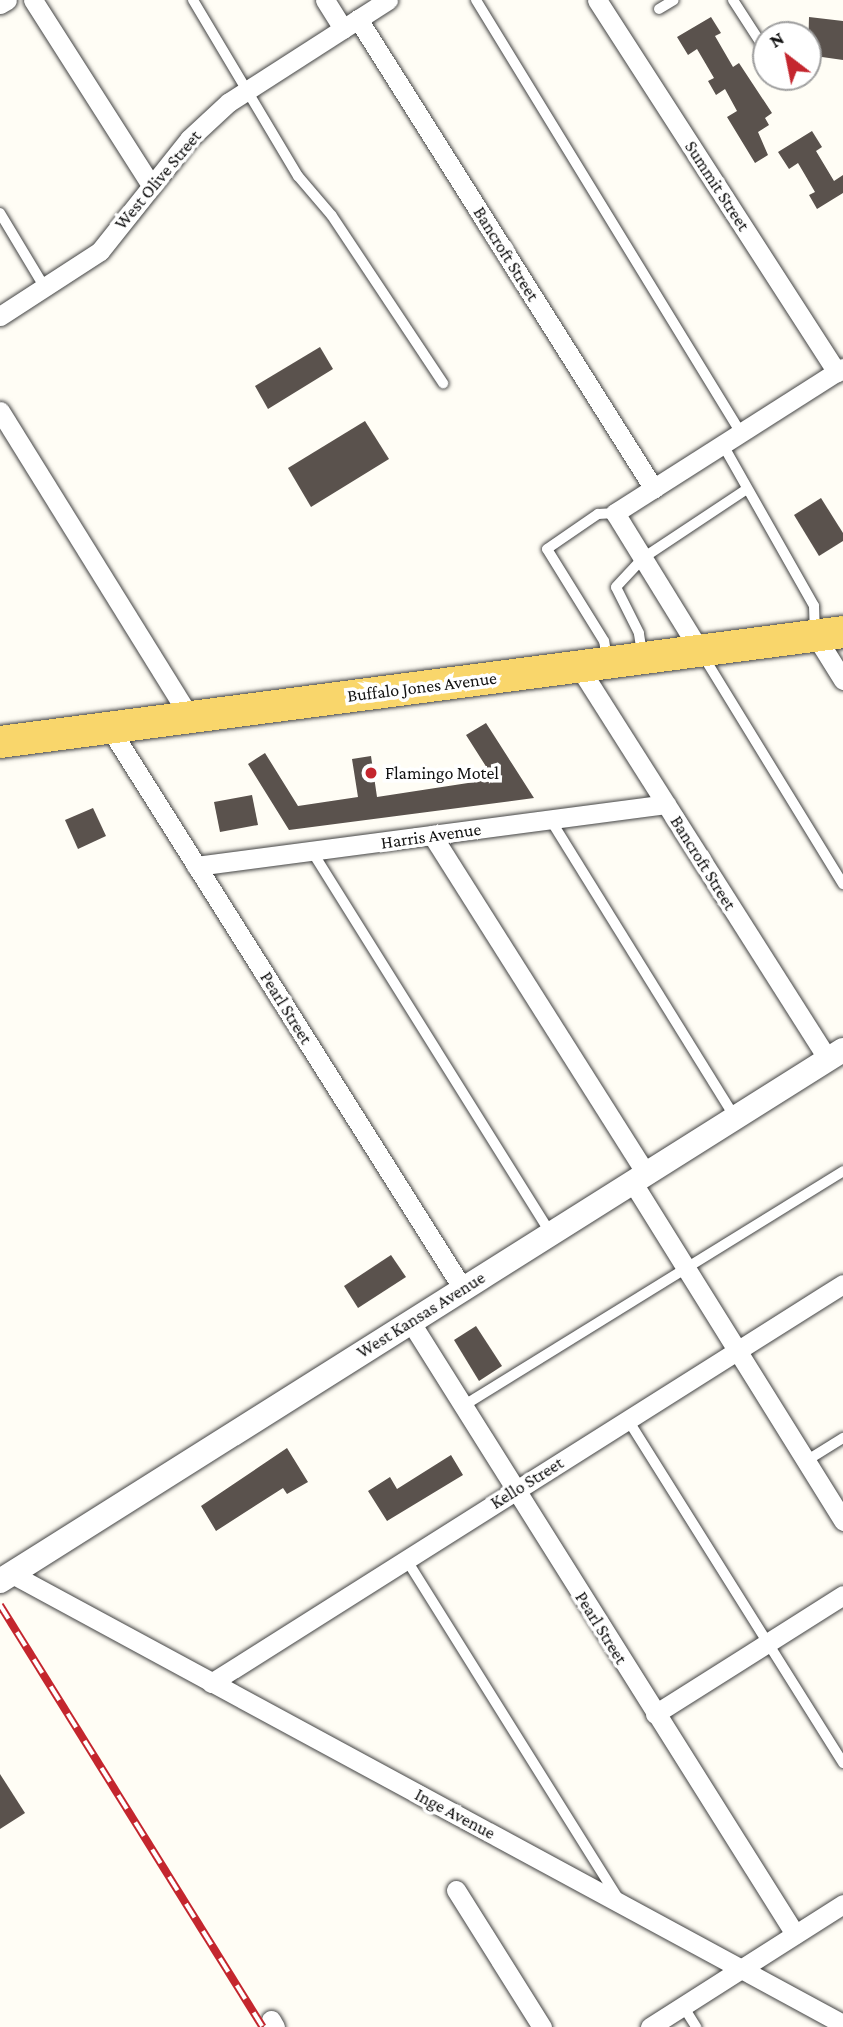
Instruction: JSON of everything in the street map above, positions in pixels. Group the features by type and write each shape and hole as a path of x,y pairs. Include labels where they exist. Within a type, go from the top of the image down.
{"main road":[{"name":"Buffalo Jones Avenue","path":"0,742 829,634"}],"street":[{"path":"0,4 6,0"},
{"path":"33,0 151,185"},
{"name":"Bancroft Street","path":"325,0 350,24 654,489"},
{"name":"West Olive Street","path":"0,316 100,251 188,139 248,90 388,0"},
{"name":"Summit Street","path":"597,0 841,374"},
{"path":"700,651 615,513 741,433 841,374"},
{"path":"0,411 190,717"},
{"path":"829,634 843,680"},
{"name":"Bancroft Street","path":"593,665 666,804 835,1055"},
{"name":"Pearl Street","path":"108,727 463,1289"},
{"name":"Harris Avenue","path":"196,866 313,853 666,804"},
{"path":"432,835 640,1178 687,1268 843,1521"},
{"name":"West Kansas Avenue","path":"6,1578 835,1055"},
{"name":"Kello Street","path":"211,1683 843,1284"},
{"name":"Pearl Street","path":"410,1321 795,1934"},
{"name":"Inge Avenue","path":"6,1578 66,1605 843,2024"},
{"path":"655,1714 843,1595"},
{"path":"456,1891 542,2027"},
{"path":"650,2027 843,1904"}],"lane":[{"path":"193,0 298,176 332,216 443,383"},
{"path":"476,0 741,433"},
{"path":"659,9 674,0"},
{"path":"733,0 752,29"},
{"path":"0,213 46,288"},
{"path":"723,445 829,634"},
{"path":"643,658 639,633 616,587 643,558 747,489"},
{"path":"593,665 604,641 547,549 598,514 615,513"},
{"path":"700,651 843,884"},
{"path":"550,819 735,1118"},
{"path":"313,853 551,1234"},
{"path":"463,1407 843,1171"},
{"path":"628,1420 843,1763"},
{"path":"806,1461 843,1438"},
{"path":"406,1559 622,1905"},
{"path":"683,2006 696,2027"}],"building":[{"path":"711,17 721,33 715,36 733,67 739,63 752,83 752,91 757,91 772,113 765,118 769,125 758,132 768,155 755,163 727,117 737,111 725,89 716,95 708,81 714,78 697,49 688,55 677,37"},
{"path":"809,17 843,21 843,60 822,57 822,21 809,21"},
{"path":"812,131 822,147 816,151 834,181 843,175 843,193 817,209 809,195 815,192 798,163 789,169 778,152"},
{"path":"320,347 333,369 268,409 255,386"},
{"path":"365,421 389,459 311,507 288,468"},
{"path":"821,498 843,533 843,541 819,556 794,515"},
{"path":"486,723 534,798 289,830 248,764 265,753 298,806 358,797 352,759 371,756 377,797 494,779 466,735"},
{"path":"252,795 258,825 220,832 214,802"},
{"path":"93,808 106,836 78,849 65,820"},
{"path":"391,1255 406,1277 358,1308 344,1286"},
{"path":"476,1326 502,1366 479,1381 454,1340"},
{"path":"287,1448 308,1482 287,1494 283,1488 216,1531 201,1506"},
{"path":"451,1455 463,1475 387,1521 368,1491 390,1477 397,1489"},
{"path":"0,1774 25,1813 0,1829"}],"railway":[{"path":"0,1605 263,2027"}],"place":[{"name":"Flamingo Motel","path":"371,773"}]}
